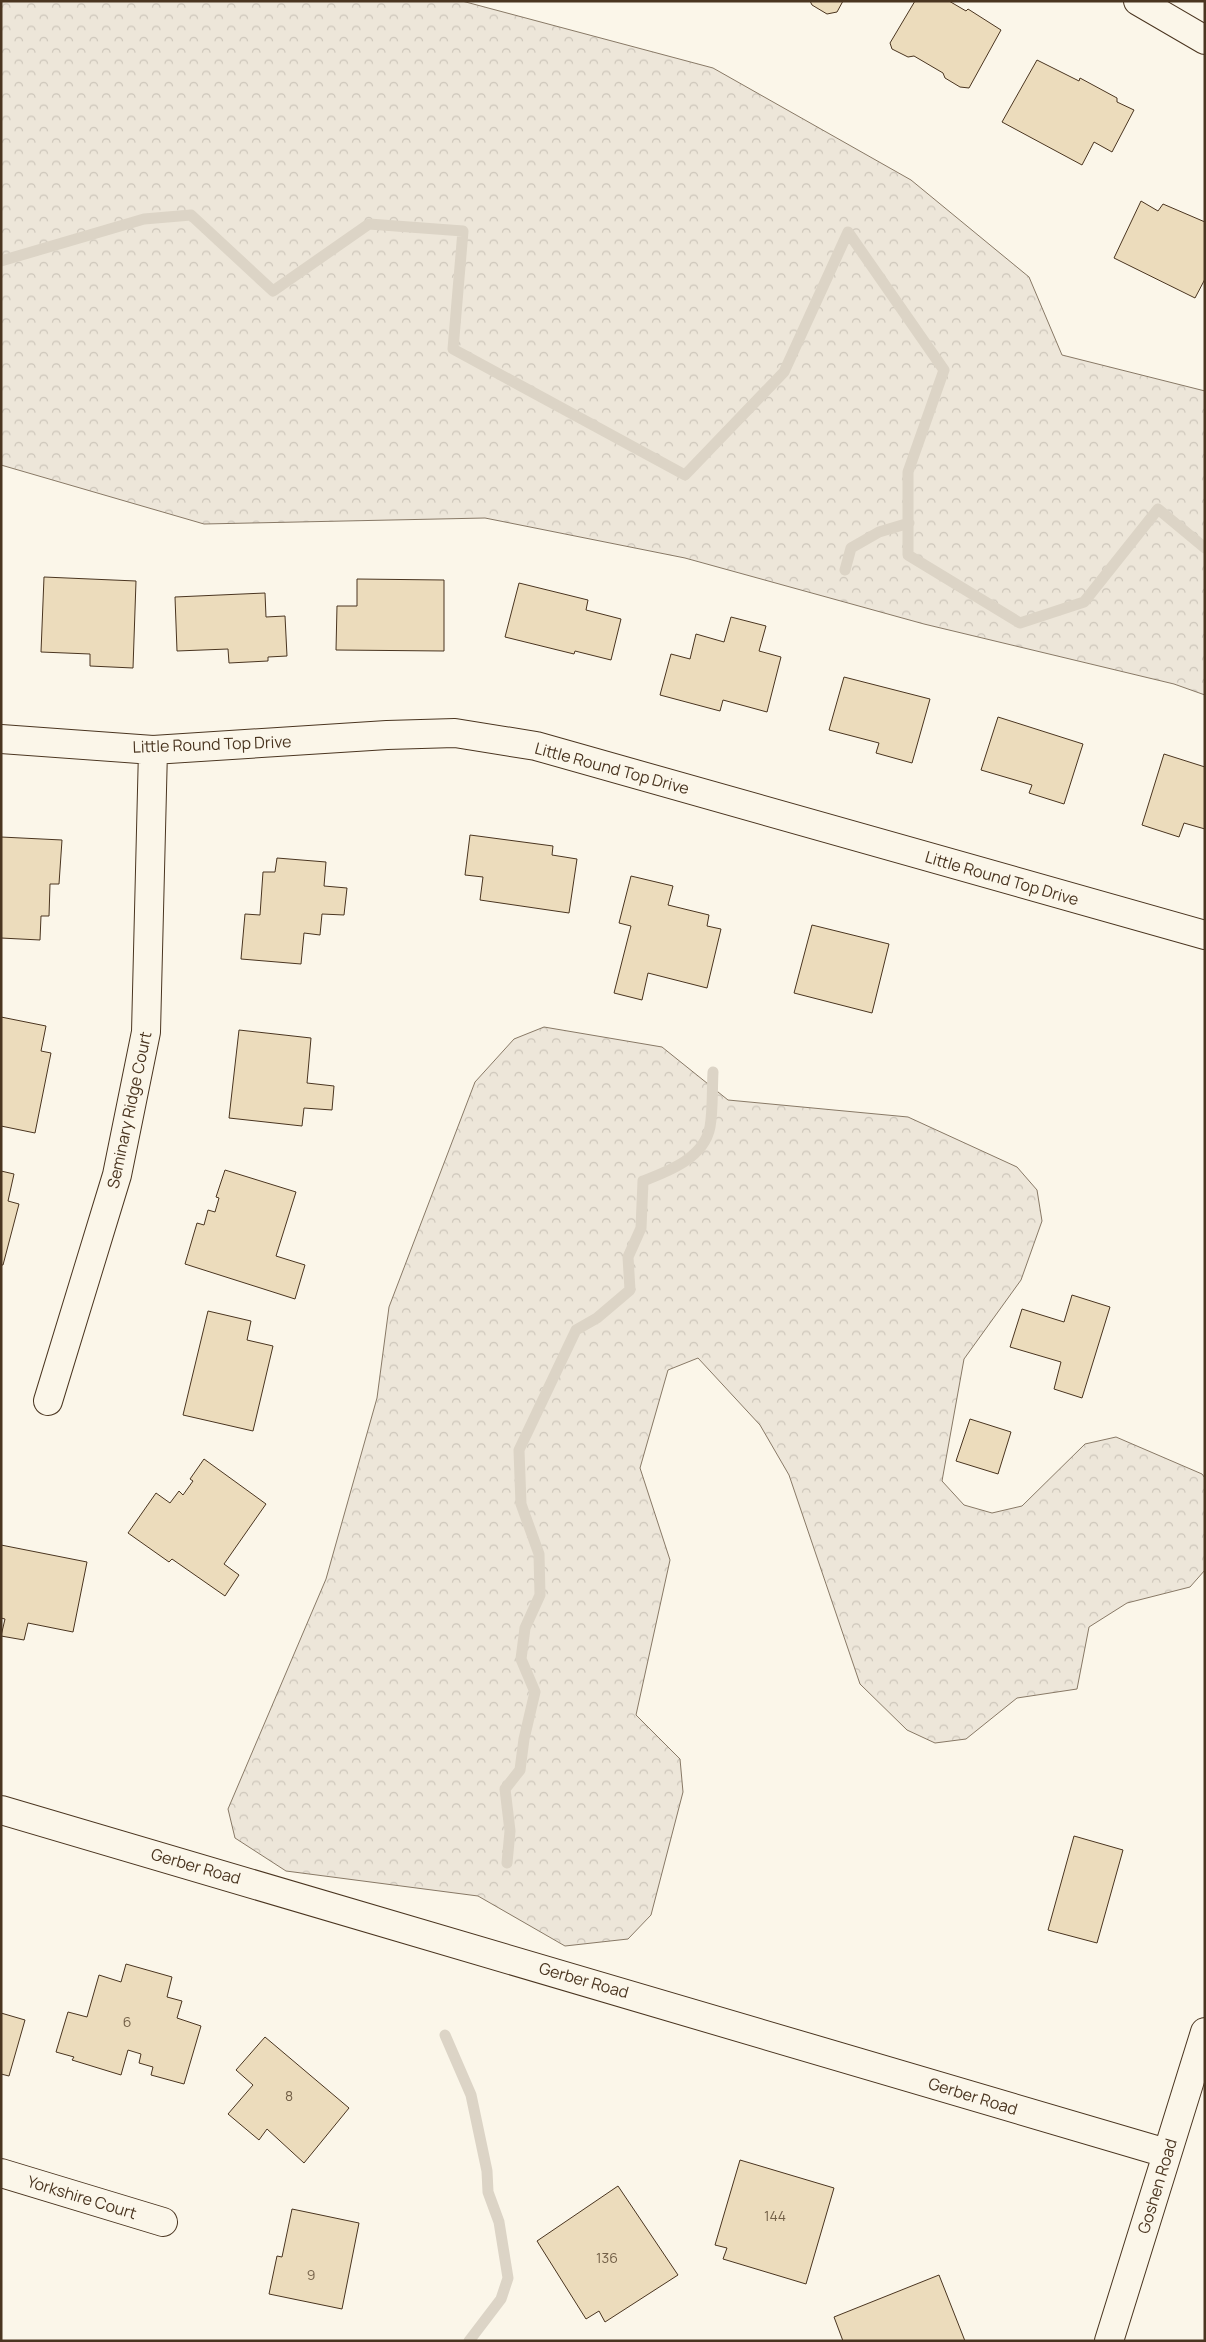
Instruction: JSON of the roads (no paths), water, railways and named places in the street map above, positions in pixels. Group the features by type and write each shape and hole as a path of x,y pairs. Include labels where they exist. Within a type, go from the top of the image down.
{"street":[{"path":"1138,1 1205,40"},
{"name":"Little Round Top Drive","path":"1,739 153,750 387,735 455,734 536,746 1205,935"},
{"name":"Seminary Ridge Court","path":"48,1401 117,1175 146,1032 153,750"},
{"name":"Gerber Road","path":"1,1810 1166,2153"},
{"name":"Goshen Road","path":"1109,2341 1205,2032"},
{"name":"Yorkshire Court","path":"1,2173 163,2222"}],"waterway":[{"path":"1,261 144,219 191,215 273,291 369,224 463,231 453,349 685,475 784,372 848,232 944,370 908,472 908,555 1020,623 1084,602 1158,509 1205,548"},
{"path":"845,570 851,548 879,532 909,523"},
{"path":"507,1863 510,1831 505,1789 520,1770 524,1739 535,1692 521,1659 525,1628 540,1595 539,1554 521,1504 519,1450 576,1330 597,1318 630,1290 628,1257 641,1228 643,1181 674,1168 701,1147 710,1127 713,1072"},
{"path":"445,2035 471,2095 487,2171 488,2192 499,2222 508,2278 501,2299 469,2341"}]}
